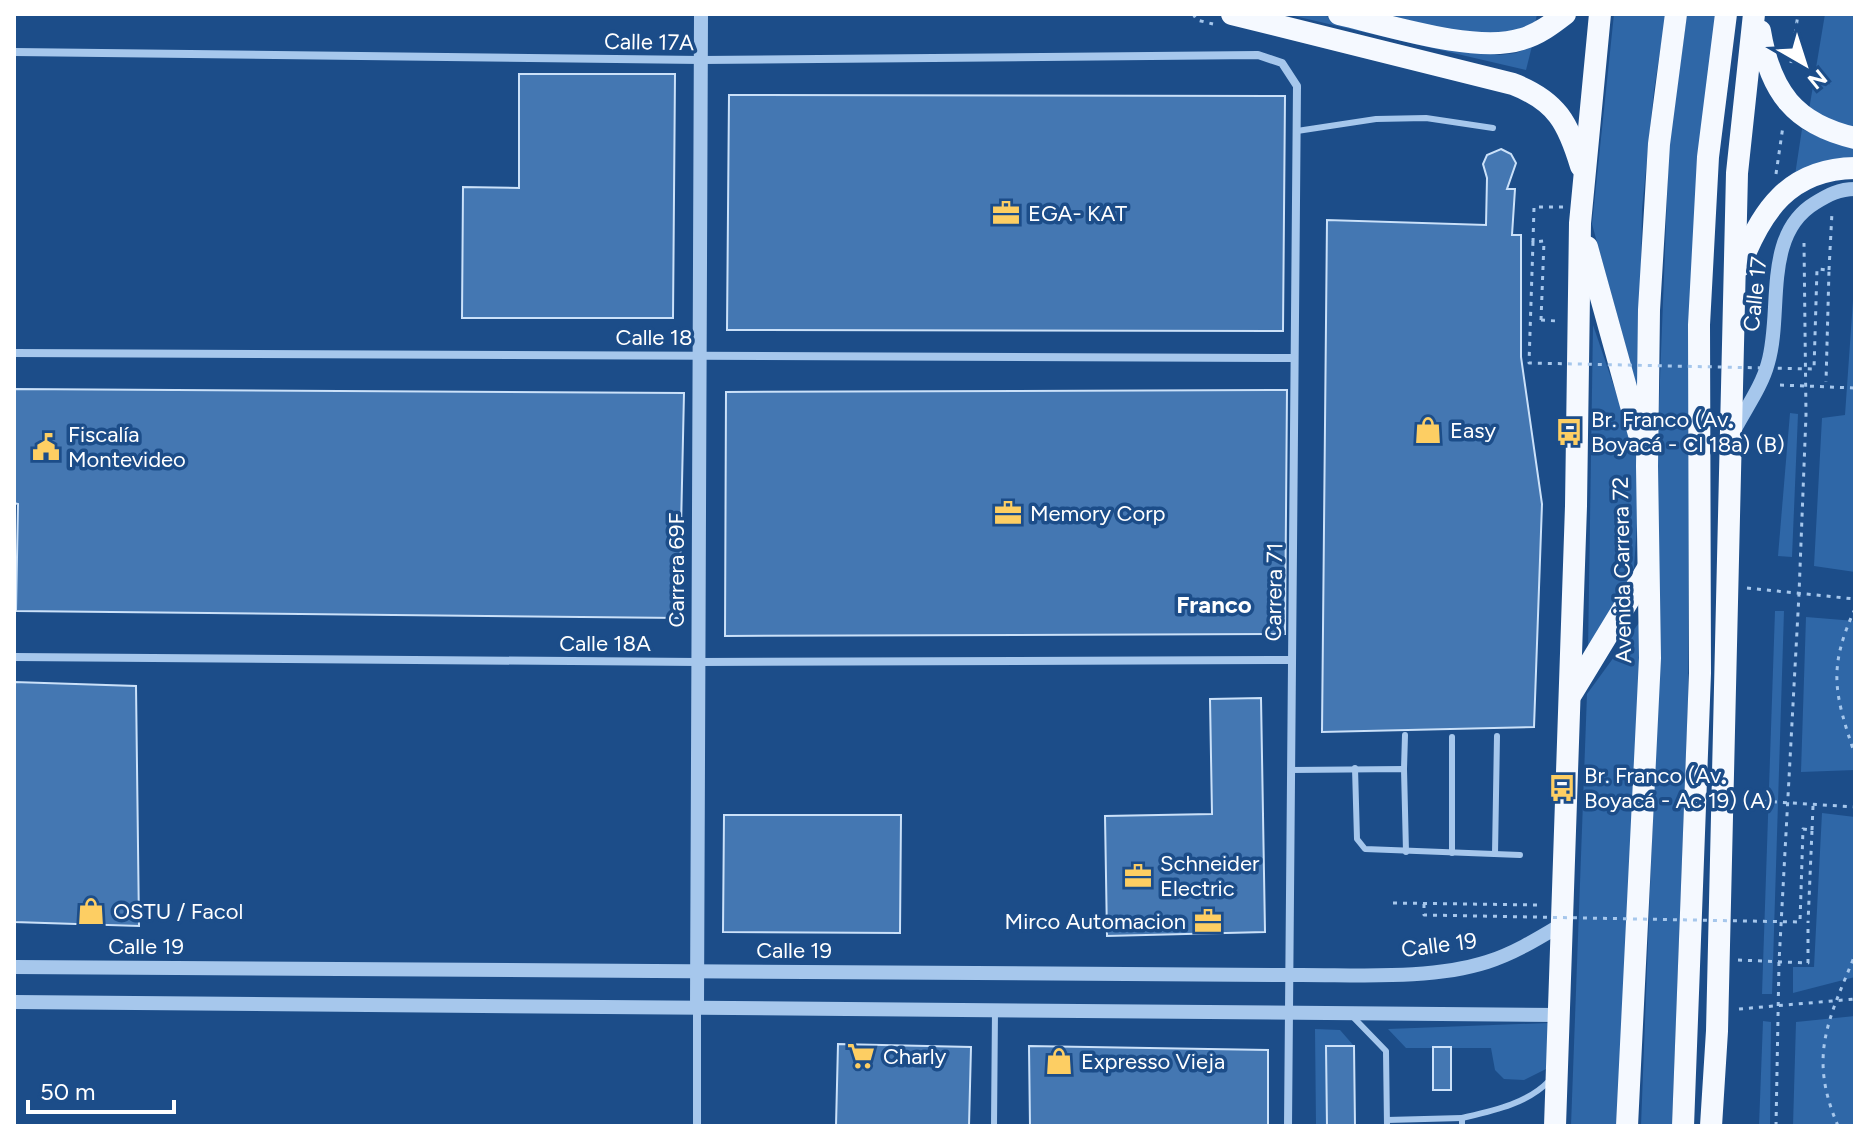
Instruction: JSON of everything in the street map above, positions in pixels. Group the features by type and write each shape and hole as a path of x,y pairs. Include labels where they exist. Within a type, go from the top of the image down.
{"highway":[{"path":"1232,14 1532,91 1544,98 1558,113 1572,135 1584,175"},
{"path":"1339,14 1464,42 1503,43 1522,40 1545,29 1565,14"},
{"name":"Avenida Carrera 72","path":"1555,1126 1576,506 1580,216 1600,14"},
{"name":"Avenida Carrera 72","path":"1627,1126 1650,658 1647,466 1649,310 1657,175 1676,14"},
{"path":"1683,1126 1700,673 1699,325 1702,242 1708,157 1726,14"},
{"path":"1756,14 1765,62 1772,79 1788,101 1814,124 1855,138"},
{"path":"1714,1121 1737,173 1756,14"},
{"path":"1734,282 1754,229 1781,195 1814,175 1855,168"},
{"path":"1580,216 1647,466"},
{"path":"1698,541 1726,630"},
{"path":"1570,696 1649,567"}],"street":[{"name":"Carrera 69F","path":"697,1126 701,14"},
{"name":"Calle 17A","path":"14,52 701,60 1258,55 1282,63"},
{"name":"Carrera 71","path":"1282,63 1297,86 1288,1126"},
{"name":"Calle 17","path":"1731,436 1759,384 1771,352 1781,248 1795,221 1809,206 1833,192 1855,189"},
{"name":"Calle 18","path":"14,353 1294,358"},
{"name":"Calle 18A","path":"14,657 698,662 1292,660"},
{"name":"Calle 19","path":"14,967 1289,975 1452,970 1523,948 1564,914"},
{"path":"14,1002 1559,1015"}],"lane":[{"path":"1297,131 1376,119 1426,118 1493,128"},
{"path":"1405,735 1406,852"},
{"path":"1495,854 1497,736"},
{"path":"1452,737 1452,853"},
{"path":"1355,768 1357,839 1365,849 1520,855"},
{"path":"1291,770 1404,769"},
{"path":"994,1126 995,1010"},
{"path":"1350,1013 1386,1051 1387,1123 1462,1122 1504,1108 1542,1087 1557,1072"}],"path":[{"path":"1791,64 1798,14"},
{"path":"1781,195 1775,183 1788,101"},
{"path":"1826,384 1833,192"},
{"path":"1580,216 1534,207 1529,363 1814,369 1817,269 1829,270"},
{"path":"1776,1126 1779,962 1807,386 1804,249 1803,236 1795,221"},
{"path":"1533,242 1544,241 1541,320"},
{"path":"1759,384 1826,384 1855,388"},
{"path":"1727,586 1855,599"},
{"path":"1855,609 1840,646 1836,677 1839,708 1855,755"},
{"path":"1723,798 1855,807"},
{"path":"1718,960 1808,963 1813,805"},
{"path":"1424,904 1424,915 1800,922 1803,829 1812,830"},
{"path":"1393,903 1508,904 1564,914"},
{"path":"1838,1126 1828,1101 1822,1068 1825,1033 1855,955"},
{"path":"1717,1011 1855,999"}],"shaded area":[{"path":"1286,14 1317,14 1499,55 1516,53 1532,46 1526,70"},
{"path":"1386,14 1537,14 1534,29 1498,35 1460,32"},
{"path":"1614,14 1666,14 1654,90 1642,209 1639,395 1592,224"},
{"path":"1687,14 1716,14 1690,305 1688,701 1672,1126 1641,1126 1655,759 1658,431 1669,147"},
{"path":"1825,14 1855,14 1855,128 1809,110"},
{"path":"1802,129 1855,148 1855,158 1828,162 1795,175"},
{"path":"1855,272 1855,572 1814,566 1822,418 1845,415"},
{"path":"1593,325 1641,466 1634,568 1588,653"},
{"path":"1790,413 1798,414 1792,557 1778,556"},
{"path":"1775,611 1784,611 1772,994 1762,994"},
{"path":"1806,617 1855,621 1855,770 1801,772"},
{"path":"1641,620 1623,1126 1571,1126 1587,694"},
{"path":"1822,813 1855,817 1855,977 1793,993 1793,967 1814,967"},
{"path":"1855,1016 1855,1126 1793,1126 1796,1022"},
{"path":"1763,1021 1771,1022 1770,1126 1759,1126"},
{"path":"1549,1023 1548,1068 1524,1080 1504,1079 1495,1070 1491,1048 1406,1048 1388,1029"},
{"path":"1315,1029 1340,1030 1354,1046 1326,1046 1327,1126 1316,1126"}],"building":[{"path":"519,74 675,74 673,318 462,318 463,187 519,188"},
{"name":"EGA- KAT","path":"729,95 1285,96 1283,331 727,330"},
{"name":"Easy","path":"1501,149 1511,154 1516,163 1507,189 1515,189 1512,235 1521,235 1521,357 1542,504 1534,727 1322,732 1327,220 1486,225 1487,178 1483,164 1487,155"},
{"path":"14,389 684,393 679,618 16,611 18,504 14,503"},
{"name":"Memory Corp","path":"1287,390 1285,634 725,636 726,392"},
{"path":"14,682 136,686 139,926 14,922"},
{"path":"1261,698 1265,932 1107,936 1105,816 1212,814 1210,699"},
{"path":"724,815 901,815 900,933 723,932"},
{"path":"838,1044 971,1047 969,1126 836,1126"},
{"path":"1029,1046 1268,1050 1268,1126 1030,1126"},
{"path":"1326,1046 1354,1046 1355,1126 1327,1126"},
{"path":"1433,1047 1451,1047 1451,1090 1433,1090"}],"place":[{"name":"EGA- KAT","path":"1006,213"},
{"name":"Easy","path":"1428,430"},
{"name":"Br. Franco (Av. Boyacá - Cl 18a) (B)","path":"1569,432"},
{"name":"Fiscalía Montevideo","path":"46,447"},
{"name":"Memory Corp","path":"1008,513"},
{"name":"Br. Franco (Av. Boyacá - Ac 19) (A)","path":"1562,788"},
{"name":"Schneider Electric","path":"1138,876"},
{"name":"OSTU / Facol","path":"91,911"},
{"name":"Mirco Automacion","path":"1208,921"},
{"name":"Charly","path":"861,1056"},
{"name":"Expresso Vieja","path":"1059,1061"}],"district":[{"name":"Franco","path":"1214,604"}]}
